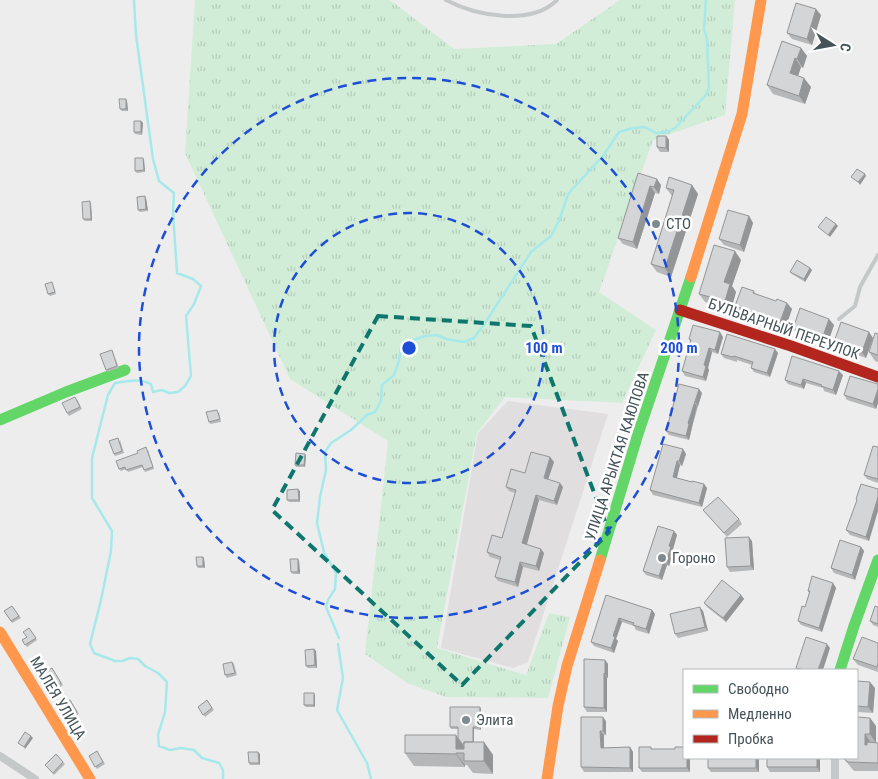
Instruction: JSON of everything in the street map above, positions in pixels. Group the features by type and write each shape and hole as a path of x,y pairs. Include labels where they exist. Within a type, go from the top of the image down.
{"street":[{"name":"УЛИЦА АРЫКТАЯ КАЮПОВА","path":"547,779 559,702 567,666 635,444 742,114 761,0"},
{"name":"БУЛЬВАРНЫЙ ПЕРЕУЛОК","path":"680,310 878,377"},
{"path":"0,420 124,370"},
{"path":"840,669 878,560"},
{"name":"МАЛЕЯ УЛИЦА","path":"0,632 90,779"},
{"path":"0,756 35,779"},
{"path":"835,759 835,779"}],"lane":[{"path":"446,0 478,12 504,16 525,16 541,11 557,0"},
{"path":"839,319 855,306 860,287 878,255"}],"highlighted area":[{"path":"378,316 531,326 609,532 462,685 272,510"}],"shaded area":[{"path":"508,401 608,414 528,662 513,668 441,648 478,433"}],"green space":[{"path":"195,0 390,0 454,49 556,44 620,0 735,0 725,115 653,140 599,292 656,330 622,403 505,397 477,433 437,648 526,675 549,613 570,617 548,698 446,697 407,683 365,654 388,441 290,379 185,153"}],"building":[{"path":"796,3 816,9 807,39 787,33"},
{"path":"782,41 801,48 790,73 804,78 799,96 767,85"},
{"path":"119,99 126,99 126,109 120,109"},
{"path":"134,121 141,121 141,132 134,132"},
{"path":"657,136 666,136 666,148 657,147"},
{"path":"135,158 143,158 144,170 135,171"},
{"path":"857,169 865,174 858,182 851,177"},
{"path":"638,173 657,179 654,187 650,186 633,242 618,238"},
{"path":"669,177 692,185 665,268 651,264 674,190 666,188"},
{"path":"145,196 146,209 138,210 137,197"},
{"path":"90,201 91,219 83,219 82,202"},
{"path":"728,210 749,216 740,245 719,239"},
{"path":"826,217 836,224 828,235 818,227"},
{"path":"714,245 735,251 724,282 730,284 725,301 699,294"},
{"path":"797,260 810,268 804,279 790,272"},
{"path":"52,282 55,292 48,294 45,284"},
{"path":"742,287 754,291 753,293 787,303 780,322 735,306"},
{"path":"800,308 829,319 822,339 793,329"},
{"path":"841,322 869,332 862,352 834,342"},
{"path":"693,325 720,332 715,350 709,348 703,377 682,371 691,340 689,339"},
{"path":"875,333 878,334 878,355 869,352"},
{"path":"727,334 775,349 767,373 751,368 753,362 721,354"},
{"path":"112,350 117,366 106,370 100,354"},
{"path":"792,356 839,371 833,390 803,379 801,385 785,380"},
{"path":"850,376 878,384 873,404 844,395"},
{"path":"679,384 699,389 688,423 686,436 666,431"},
{"path":"75,397 80,407 67,413 62,403"},
{"path":"217,410 220,419 209,422 206,412"},
{"path":"118,438 122,451 114,454 109,441"},
{"path":"663,444 683,449 679,461 677,461 673,477 704,484 699,503 650,490"},
{"path":"873,446 878,447 878,479 864,475"},
{"path":"146,447 153,467 144,470 142,465 126,470 125,467 119,469 116,461 138,453 137,451"},
{"path":"531,452 550,457 544,478 560,483 554,501 536,495 522,543 541,549 536,566 520,562 515,582 495,577 501,557 487,552 492,535 502,538 516,490 506,487 511,469 525,473"},
{"path":"296,453 305,454 304,465 295,465"},
{"path":"861,484 878,489 878,497 866,537 846,530"},
{"path":"298,489 299,500 287,500 287,490"},
{"path":"718,497 739,519 724,533 703,510"},
{"name":"Гороно","path":"658,526 674,531 666,562 664,561 659,576 643,571"},
{"path":"749,537 751,566 727,567 725,538"},
{"path":"840,540 861,547 852,575 831,568"},
{"path":"196,557 203,557 203,566 197,566"},
{"path":"290,559 298,559 298,572 291,572"},
{"path":"812,576 833,583 819,628 798,621 802,606 805,607 810,591 808,591"},
{"path":"722,580 741,595 723,618 704,603"},
{"path":"606,595 652,610 646,629 619,618 611,648 591,642"},
{"path":"12,606 19,616 11,621 4,611"},
{"path":"875,606 878,607 878,624 870,621"},
{"path":"700,607 705,627 675,634 670,614"},
{"path":"29,628 36,638 25,645 22,640 27,637 23,632"},
{"path":"806,637 827,644 818,669 796,668"},
{"path":"862,637 878,643 877,667 853,659"},
{"path":"314,649 315,665 306,666 305,650"},
{"path":"584,659 605,660 604,708 584,707"},
{"path":"232,662 235,673 225,675 223,664"},
{"path":"52,668 61,683 54,688 44,673"},
{"path":"858,681 870,682 868,707 858,706"},
{"path":"304,693 314,693 314,705 304,705"},
{"path":"70,700 77,712 68,718 60,706"},
{"path":"207,700 212,708 203,715 198,707"},
{"path":"450,707 480,707 479,727 473,727 473,742 464,742 462,744 458,738 458,727 450,727"},
{"path":"581,717 603,717 603,731 600,731 601,748 630,747 630,768 581,767"},
{"path":"858,717 870,718 870,734 865,734 865,745 867,745 867,742 878,743 878,763 848,762 844,759 858,759"},
{"path":"25,732 31,736 24,747 18,743"},
{"path":"405,735 456,735 456,749 464,749 464,742 484,742 484,761 464,761 464,753 405,753"},
{"path":"639,747 675,749 675,747 683,747 683,759 687,759 687,768 639,768"},
{"path":"97,751 103,762 95,767 89,756"},
{"path":"248,752 258,752 259,763 249,763"},
{"path":"56,754 63,762 53,773 45,765"},
{"path":"708,759 756,759 756,768 708,768"},
{"path":"767,759 817,759 817,767 767,767"}],"waterway":[{"path":"134,0 136,35 153,159 159,181 174,193 173,212 177,273 193,279 201,286 194,304 186,316 191,376 185,386 178,392 169,393 162,390 153,392 151,384 142,381 129,381 115,383 108,395 92,458 92,498 112,531 111,551 90,644 94,653 115,661 130,658 138,659 167,682 165,712 158,735 159,746 170,750 181,748 194,750 202,758 219,763 223,770 223,779"},
{"path":"339,638 326,607 335,589 336,573 324,552 317,523 326,470 325,452 331,443 351,430 367,415 375,412 381,401 382,385 394,375 399,361 401,346 425,336 437,335 446,339 464,342 474,338 531,252 551,236 559,221 568,194 603,156 619,132 645,127 656,133 667,132 675,128 705,96 709,88 707,39 704,29 706,0"},
{"path":"338,644 343,678 337,710 367,763 371,779"}],"traffic: fast":[{"path":"600,560 638,434 691,277"},
{"path":"0,420 125,370"},
{"path":"840,669 878,560"}],"traffic: slow":[{"path":"691,277 742,114 761,0"},
{"path":"547,779 558,706 567,666 600,560"},
{"path":"0,632 90,779"}],"traffic: jam":[{"path":"680,310 878,377"}],"place":[{"name":"СТО","path":"656,224"},
{"name":"Гороно","path":"662,558"},
{"name":"Элита","path":"466,720"}]}
